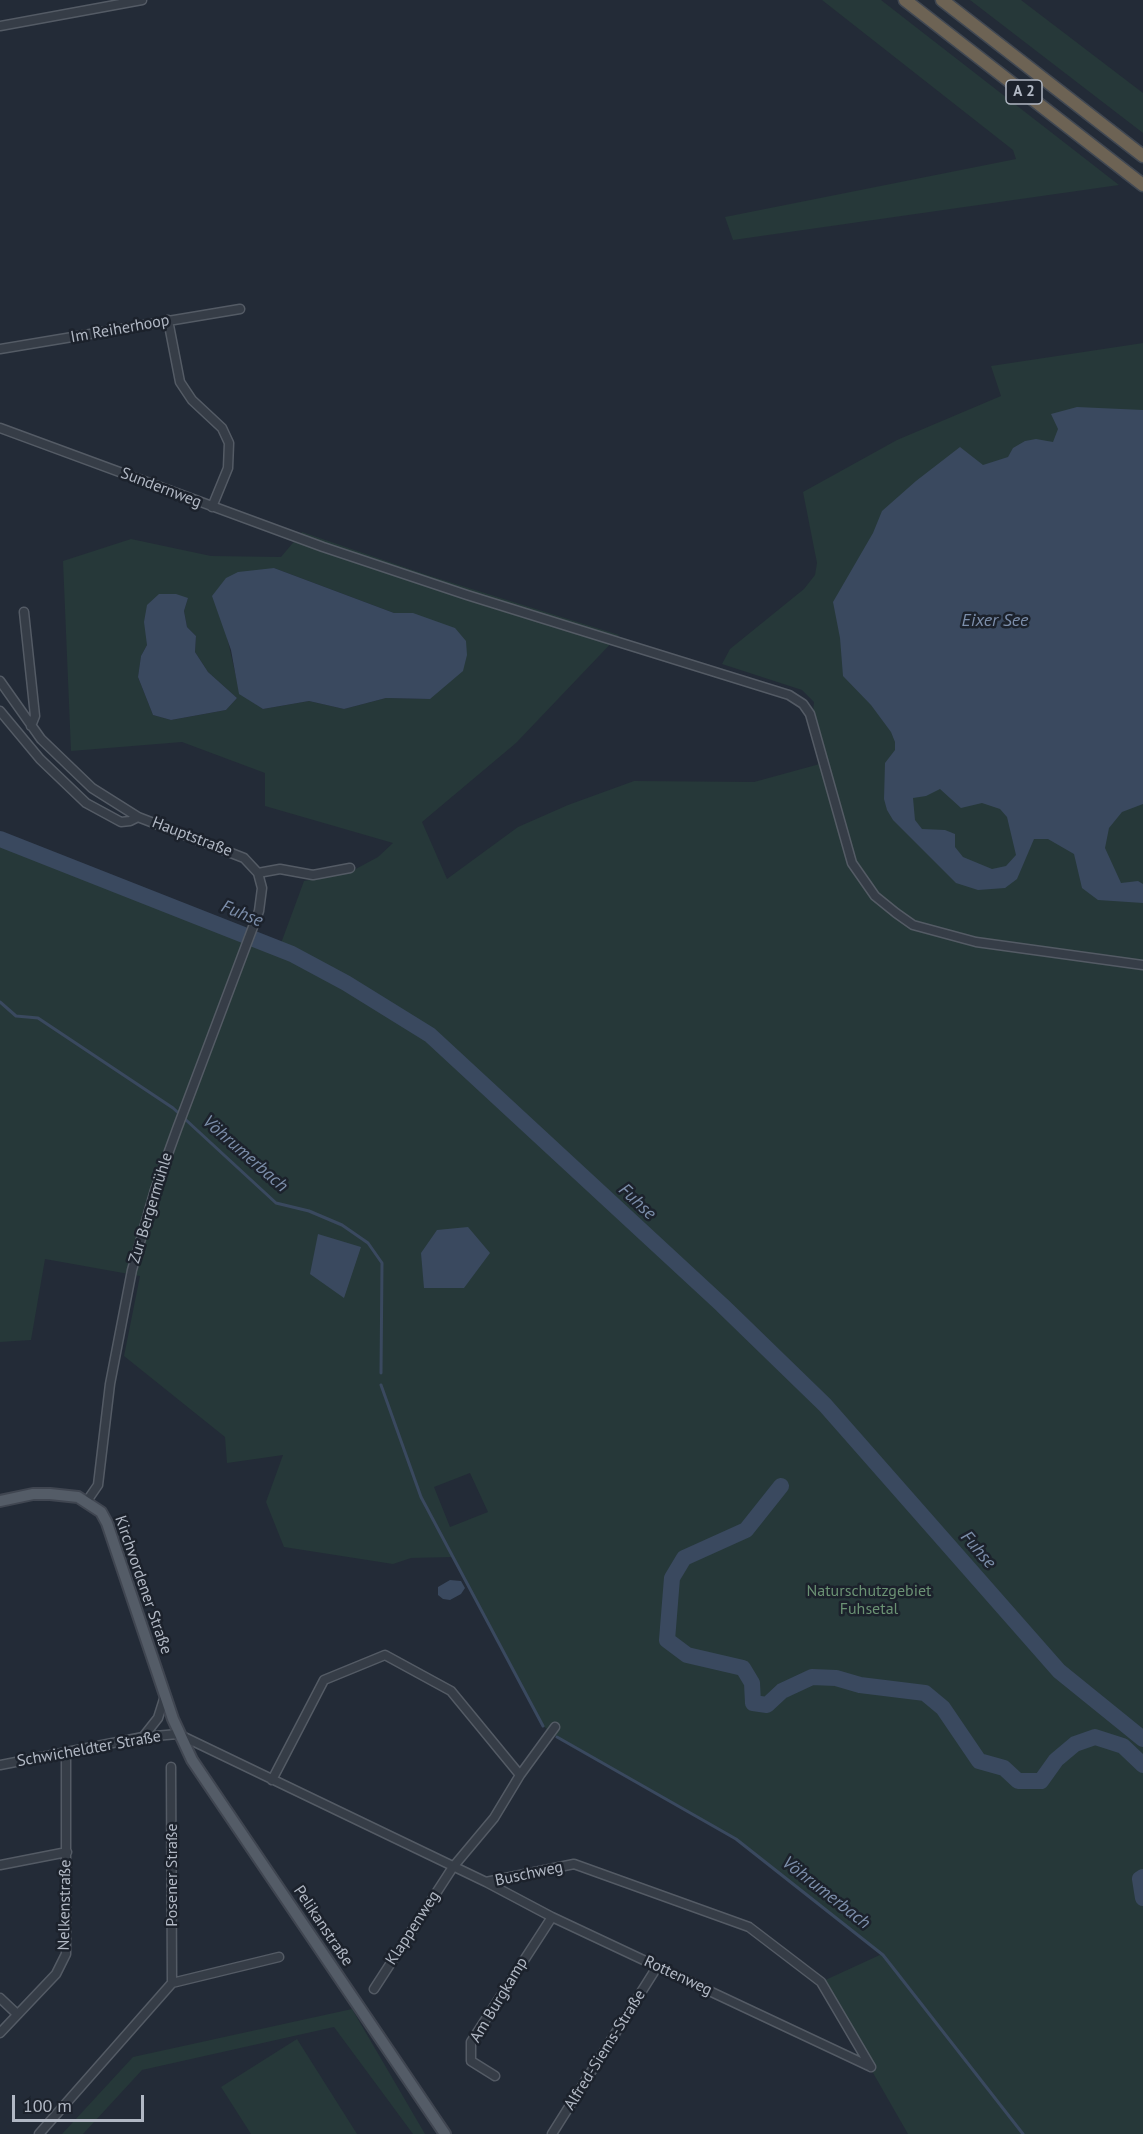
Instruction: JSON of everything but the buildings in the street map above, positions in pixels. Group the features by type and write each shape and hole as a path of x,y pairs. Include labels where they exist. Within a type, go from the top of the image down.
{"highway":[{"name":"A 2","path":"905,0 1143,185"},
{"name":"A 2","path":"942,0 1143,156"}],"main road":[{"path":"0,1502 33,1494 50,1494 87,1501"},
{"name":"Kirchvordener Straße","path":"87,1501 101,1512 107,1523 178,1734"},
{"name":"Pelikanstraße","path":"178,1734 207,1783 445,2134"}],"street":[{"path":"0,27 142,0"},
{"name":"Im Reiherhoop","path":"0,349 240,309"},
{"path":"168,320 180,382 192,400 222,428 229,444 228,468 212,507"},
{"name":"Sundernweg","path":"0,428 323,547 467,595 789,695 803,704 810,714 852,862 875,896 896,913 913,925 976,942 1143,965"},
{"path":"24,612 35,716 31,726"},
{"name":"Hauptstraße","path":"0,681 52,752 92,788 138,817 237,854 258,873"},
{"name":"Hauptstraße","path":"0,711 40,759 86,802 121,822 138,817"},
{"path":"258,873 280,869 313,875 350,868"},
{"name":"Zur Bergermühle","path":"87,1501 98,1485 110,1384 129,1284 155,1190 254,925 262,897 258,873"},
{"path":"272,1780 324,1680 385,1655 451,1691 520,1775"},
{"path":"143,1737 158,1718 165,1696"},
{"name":"Klappenweg","path":"374,1989 453,1867 494,1818 520,1775 555,1727"},
{"name":"Schwicheldter Straße","path":"0,1765 143,1737 178,1734"},
{"name":"Buschweg","path":"178,1734 486,1882 574,1864 749,1927 821,1983 871,2067"},
{"name":"Nelkenstraße","path":"0,2033 56,1974 66,1954 66,1752"},
{"name":"Posener Straße","path":"171,1767 172,1983"},
{"path":"0,1865 66,1852"},
{"name":"Rottenweg","path":"486,1882 552,1917 871,2067"},
{"name":"Am Burgkamp","path":"495,2076 471,2061 471,2042 552,1917"},
{"path":"39,2134 172,1983 279,1957"},
{"name":"Alfred-Siems-Straße","path":"552,2134 657,1967"},
{"path":"0,1998 17,2014"}],"green space":[{"path":"822,0 881,0 1119,185 733,240 725,217 1016,159 1013,150"},
{"path":"970,0 1021,0 1143,93 1143,133"},
{"name":"Naturschutzgebiet Fuhsetal","path":"1143,343 1143,2134 908,2134 821,1982 882,1954 736,1839 557,1737 543,1726 453,1557 411,1558 393,1564 284,1547 266,1502 283,1455 227,1463 225,1437 124,1356 140,1276 45,1259 31,1340 0,1342 0,843 314,968 433,1041 437,1038 318,963 280,946 304,881 352,871 378,857 393,843 265,806 265,773 182,742 71,751 63,561 131,539 211,556 281,557 302,532 427,575 619,635 516,743 422,822 447,879 518,827 568,805 634,781 754,782 827,762 813,711 814,702 802,690 722,664 730,649 804,589 815,575 817,563 803,492 897,440 1001,396 991,366","holes":["274,568 394,613 413,614 430,699 386,698 344,709 309,701 263,709 240,694 227,637","188,598 184,611 187,627 196,636 195,652 208,672 237,698 226,710 171,720 153,715 138,677 141,656 147,645","470,1473 488,1512 450,1527 434,1487"]},
{"path":"352,2009 425,2134 413,2134 334,2027 142,2070 83,2134 62,2134 133,2057"},
{"path":"297,2039 357,2134 251,2134 221,2087"}],"water":[{"name":"Eixer See","path":"1077,407 1143,410 1143,804 1122,812 1109,828 1105,848 1121,883 1138,881 1143,884 1143,903 1098,900 1082,888 1074,854 1048,839 1034,839 1017,879 1005,888 978,890 956,883 893,820 887,810 884,799 885,763 895,750 895,742 891,732 871,705 843,676 840,638 833,602 873,533 882,511 960,447 983,465 1008,457 1013,448 1025,441 1036,439 1053,442 1058,429 1051,414","holes":["940,789 961,808 982,803 1000,809 1007,817 1016,855 1006,866 992,869 963,857 955,847 955,834 945,830 922,829 915,820 913,798 926,796"]},
{"path":"274,568 394,613 413,613 455,628 466,641 467,655 463,671 430,699 386,698 344,709 309,701 263,709 239,694 231,650 212,596 226,578 238,572"},
{"path":"159,594 176,594 188,598 184,611 187,627 196,636 195,652 208,672 237,698 226,710 171,720 153,715 138,677 141,656 147,645 144,622 147,605"},
{"path":"468,1227 490,1253 464,1288 424,1288 421,1253 437,1230"},
{"path":"318,1234 361,1247 344,1298 310,1274"},
{"path":"450,1580 461,1581 465,1588 461,1594 450,1600 443,1599 438,1595 438,1587"}],"waterway":[{"name":"Fuhse","path":"0,839 292,954 346,983 430,1035 722,1305 825,1405 1059,1671 1143,1739"},
{"name":"Vöhrumerbach","path":"0,1002 16,1016 38,1018 173,1108 276,1203 309,1211 342,1225 368,1243 382,1263 381,1373"},
{"name":"Vöhrumerbach","path":"381,1385 421,1497 543,1726"},
{"path":"781,1486 746,1530 684,1558 672,1578 667,1640 687,1655 743,1668 752,1683 753,1703 767,1705 782,1691 812,1677 836,1678 860,1685 925,1693 943,1708 979,1761 1004,1768 1018,1781 1041,1781 1056,1760 1075,1744 1095,1737 1123,1746 1143,1765"},
{"name":"Vöhrumerbach","path":"557,1737 736,1839 883,1955 1023,2134"},
{"path":"1143,1877 1140,1879 1143,1898"}]}
